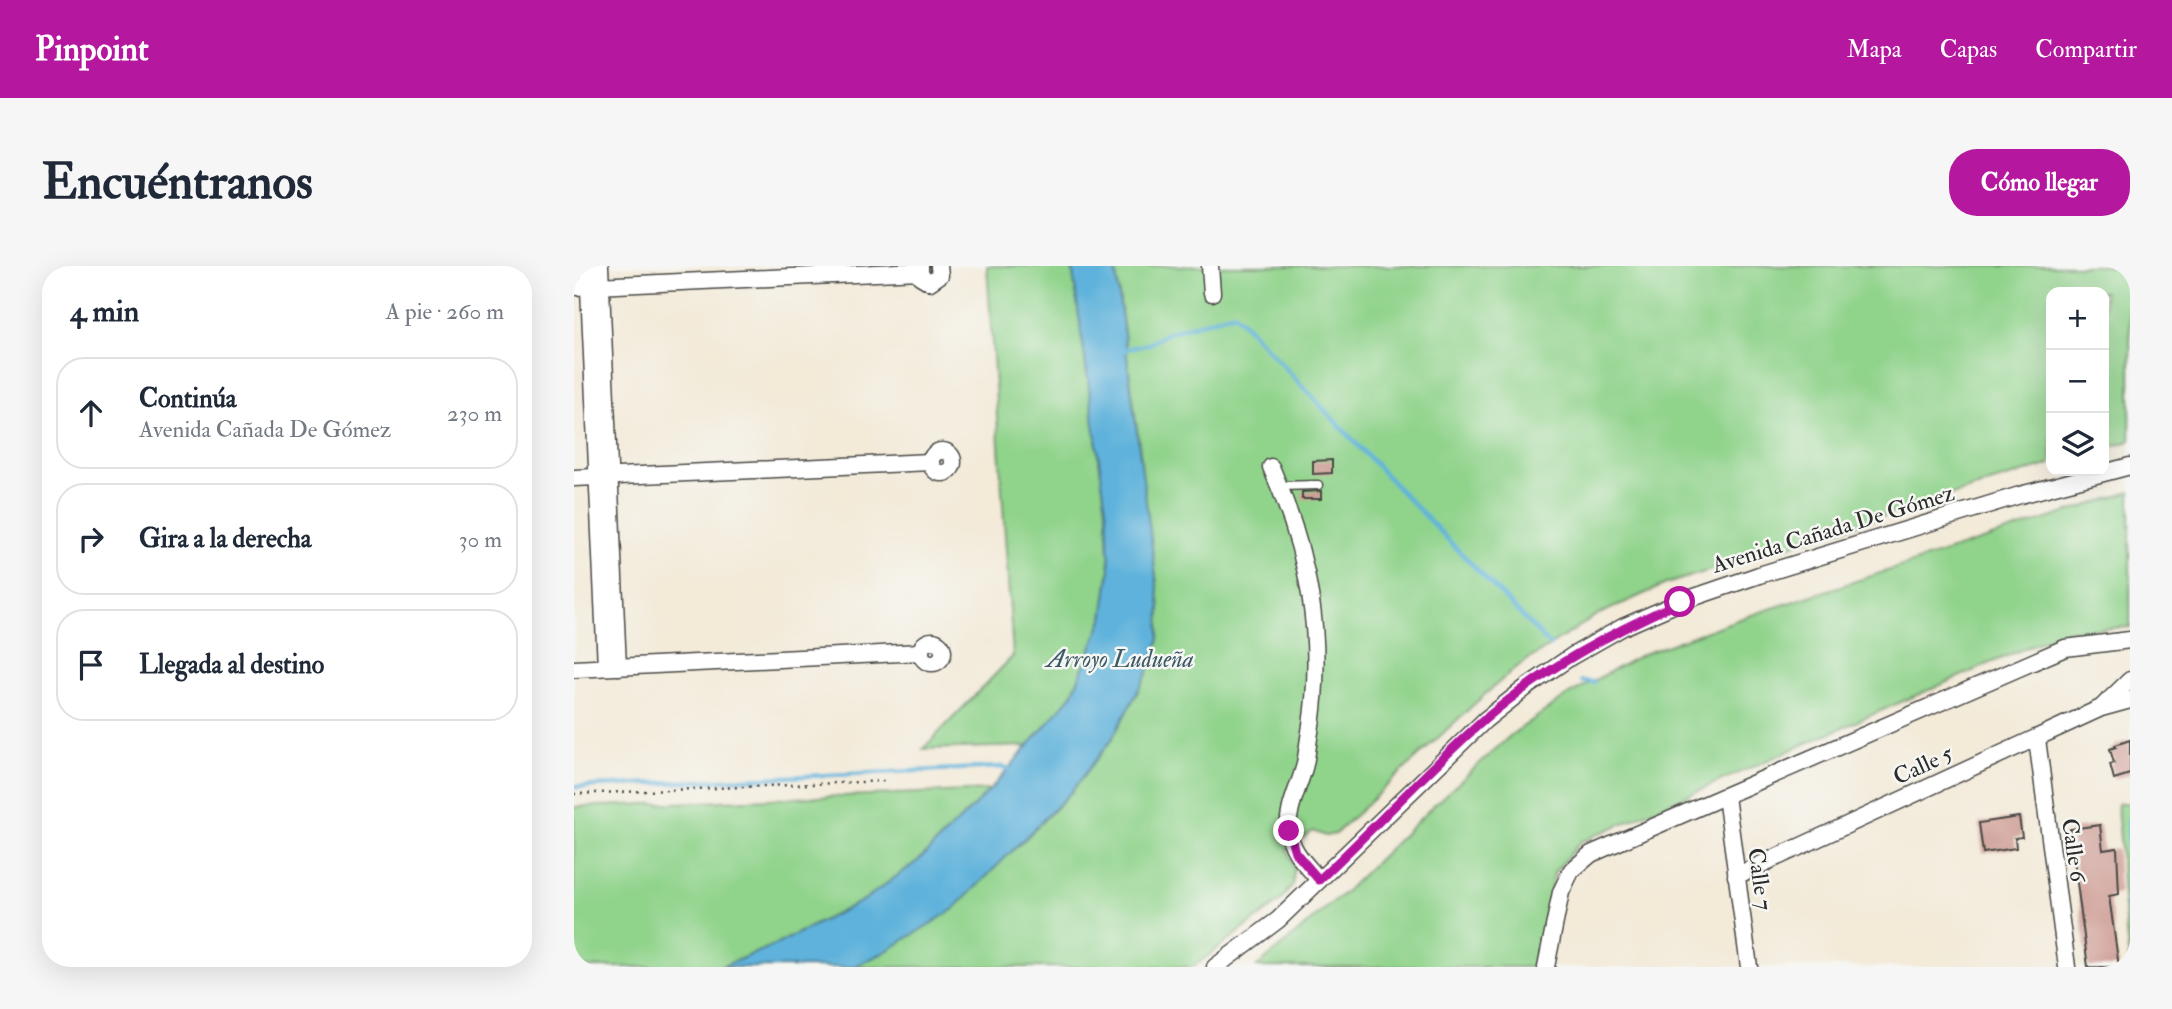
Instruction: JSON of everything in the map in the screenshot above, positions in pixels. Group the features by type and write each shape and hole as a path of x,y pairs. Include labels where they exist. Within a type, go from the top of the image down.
{"street":[{"path":"588,266 603,477 612,667"},
{"path":"588,287 600,266"},
{"path":"588,287 919,269 922,279 934,281 940,275 939,266"},
{"path":"1210,266 1212,293"},
{"path":"574,478 931,462"},
{"name":"Avenida Cañada De Gómez","path":"1215,967 1278,920 1485,720 1572,656 1623,627 1680,602 1759,575 2020,495 2130,466"},
{"path":"1271,467 1302,551 1310,585 1315,634 1312,721 1305,765 1290,813 1289,831 1295,852 1319,880"},
{"path":"1546,967 1561,892 1571,871 1591,855 2065,648 2130,640"},
{"path":"574,669 921,652"},
{"path":"2101,708 2130,680"},
{"name":"Calle 5","path":"1737,876 2101,708 2130,700"},
{"name":"Calle 6","path":"2036,738 2067,967"},
{"name":"Calle 7","path":"1726,796 1749,967"}],"lane":[{"path":"1279,486 1318,485"}],"path":[{"path":"574,794 885,781"}],"green space":[{"path":"987,266 1072,266 1107,516 1110,569 1103,619 1072,695 1031,746 923,749 1013,656"},
{"path":"1115,266 2130,266 2130,441 2109,447 2109,287 2046,287 2046,466 1666,584 1597,615 1517,667 1335,834 1325,836 1313,831 1287,849 1294,867 1293,885 1278,903 1193,967 853,967 883,953 1022,842 1071,792 1112,739 1141,459"},
{"path":"2130,492 2130,627 2064,631 1580,842 1554,873 1535,967 1257,967 1346,891 1511,735 1571,693 1641,655 1745,617"},
{"path":"990,790 919,860 864,900 775,945 721,967 574,967 574,807"},
{"path":"2118,804 2130,804 2130,967 2117,814"}],"water":[{"name":"Arroyo Ludueña","path":"1072,266 1115,266 1160,607 1159,640 1147,674 1112,739 1071,792 954,909 883,953 853,967 721,967 775,945 864,900 919,860 990,790 1072,695 1103,619 1110,569 1107,516"}],"building":[{"path":"1332,460 1332,473 1313,474 1313,461"},
{"path":"1321,491 1321,499 1302,499 1302,492"},
{"path":"2130,740 2130,774 2114,779 2110,764 2114,763 2110,749"},
{"path":"2019,817 2022,837 2015,838 2016,848 1983,853 1979,823"},
{"path":"2100,825 2103,850 2117,848 2119,894 2109,896 2119,967 2088,967 2070,829"}],"waterway":[{"path":"1122,350 1149,344 1168,333 1234,313 1550,645"},
{"path":"1582,681 1594,682"},
{"path":"574,787 1001,767 1011,770"},
{"path":"2127,894 2129,819"},
{"path":"2127,903 2130,923"}],"route":[{"path":"1289,831 1295,852 1319,880 1449,753 1528,686 1572,656 1623,627 1680,602"}]}
